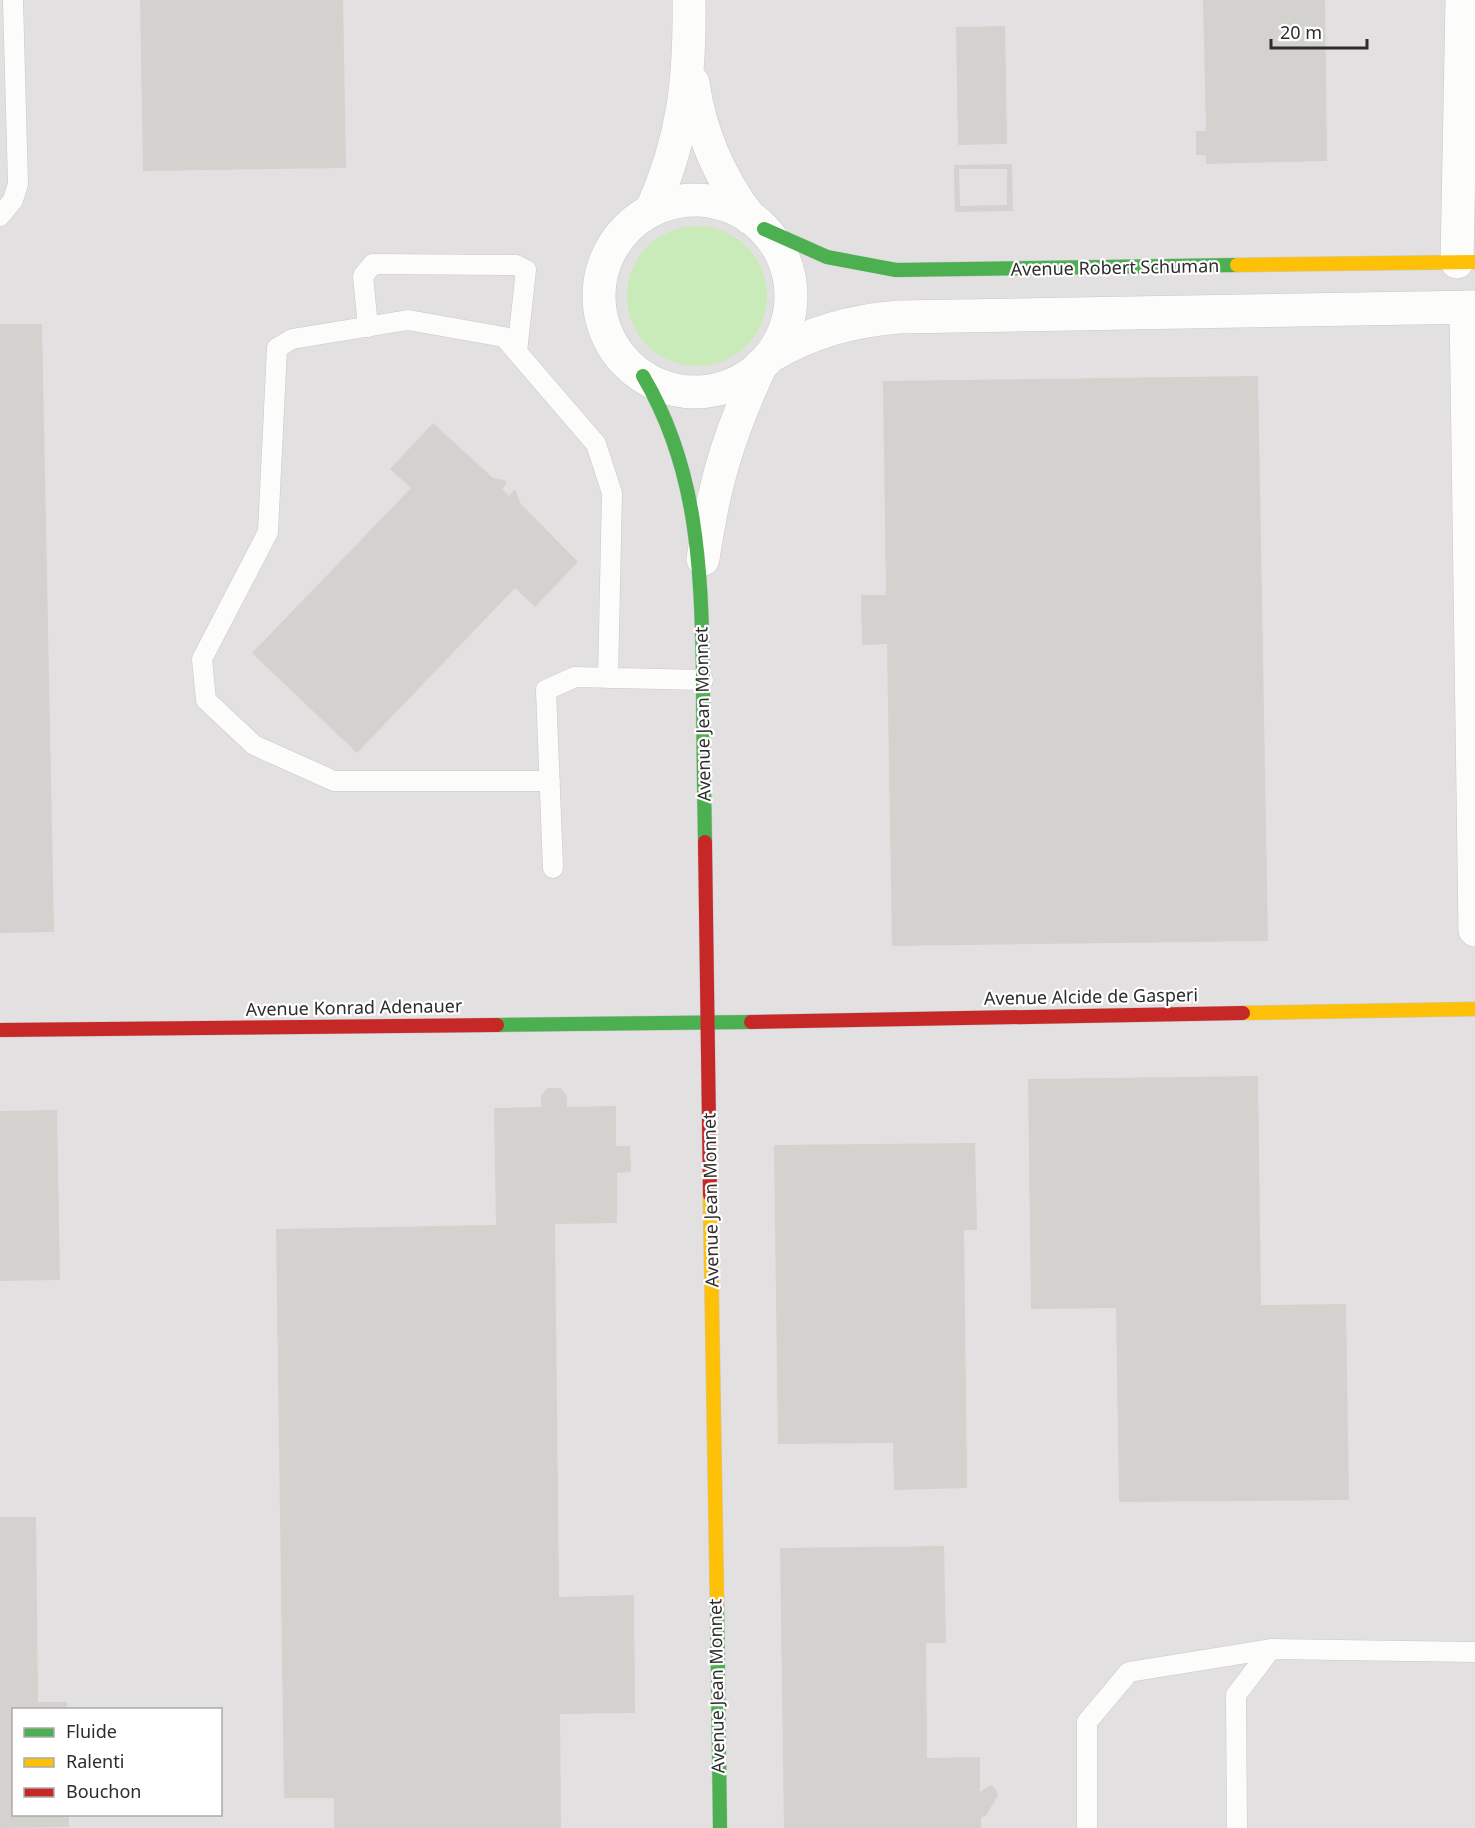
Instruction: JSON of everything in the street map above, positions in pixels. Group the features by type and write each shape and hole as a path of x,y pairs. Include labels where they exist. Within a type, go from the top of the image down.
{"street":[{"path":"689,0 690,59 697,104 714,159 730,190 783,258 790,292 786,326 765,361"},
{"path":"1462,0 1466,262"},
{"path":"651,211 679,135 690,59"},
{"path":"757,223 728,205 702,200 667,204 651,211 630,225 613,245 602,269 598,295 602,321 612,345 628,365 643,376 674,389 708,391 733,384 765,361 807,337 834,327 899,317 1471,307 1475,930"},
{"name":"Avenue Robert Schuman","path":"757,223 828,259 849,265 896,270 1466,262"},
{"name":"Avenue Jean Monnet","path":"720,1828 702,573 709,515 724,455 765,361"},
{"name":"Avenue Jean Monnet","path":"643,376 657,397 680,459 693,514 702,573"},
{"name":"Avenue Alcide de Gasperi","path":"708,1022 1475,1009"},
{"name":"Avenue Konrad Adenauer","path":"0,1030 708,1022"}],"lane":[{"path":"0,216 13,200 18,184 13,0"},
{"path":"368,327 363,276 373,264 516,265 525,270 517,352"},
{"path":"550,781 334,781 254,745 206,700 202,659 268,532 277,348 292,339 408,320 504,337 596,444 612,493 608,678"},
{"path":"554,868 546,690 574,677 703,680"},
{"path":"1087,1828 1087,1722 1129,1672 1271,1649 1475,1652"},
{"path":"1237,1828 1236,1695 1271,1649"}],"shaded area":[{"path":"0,0 1475,0 1475,1828 0,1828"}],"green space":[{"path":"697,226 724,232 736,238 746,247 755,257 761,269 767,296 761,323 755,335 746,345 736,354 724,360 697,366 670,360 658,354 648,345 639,335 633,323 627,296 633,269 639,257 648,247 658,238 670,232"}],"building":[{"path":"140,0 343,0 346,168 143,171"},
{"path":"1203,0 1325,0 1327,161 1206,164 1206,155 1196,155 1196,131 1206,131"},
{"path":"1005,26 1007,144 958,145 956,27"},
{"path":"1012,164 1013,211 955,212 954,165","holes":["959,169 1007,169 1007,205 960,206"]},
{"path":"0,324 42,324 54,932 0,933"},
{"path":"1258,376 1268,941 892,946 887,644 862,645 861,595 886,595 883,381"},
{"path":"433,423 493,478 504,480 507,483 502,489 509,496 515,489 521,504 578,562 535,607 515,588 357,753 252,653 411,488 390,469"},
{"path":"1258,1076 1261,1305 1346,1304 1349,1500 1119,1502 1116,1308 1031,1309 1028,1079"},
{"path":"547,1088 561,1088 567,1096 567,1107 616,1106 616,1146 630,1146 631,1172 617,1173 617,1223 555,1224 559,1597 634,1595 635,1713 560,1714 561,1828 334,1828 334,1798 284,1798 276,1229 496,1225 494,1108 541,1107 541,1096"},
{"path":"57,1110 60,1280 0,1281 0,1111"},
{"path":"975,1143 977,1230 964,1230 967,1488 894,1490 893,1443 778,1444 774,1145"},
{"path":"0,1517 36,1517 38,1702 67,1702 67,1708 12,1708 12,1816 69,1816 69,1827 0,1828"},
{"path":"944,1546 946,1643 926,1643 927,1758 980,1757 980,1792 991,1785 996,1789 998,1795 986,1816 981,1817 981,1828 784,1828 780,1548"}],"traffic: fast":[{"path":"764,229 827,257 896,270 1237,265"},
{"path":"643,376 661,411 686,483 698,557 702,634 705,842"},
{"path":"497,1025 751,1022"},
{"path":"717,1603 720,1828"}],"traffic: slow":[{"path":"1237,265 1475,262"},
{"path":"1243,1013 1475,1009"},
{"path":"710,1195 717,1603"}],"traffic: jam":[{"path":"705,842 710,1195"},
{"path":"751,1022 1243,1013"},
{"path":"0,1030 497,1025"}]}
